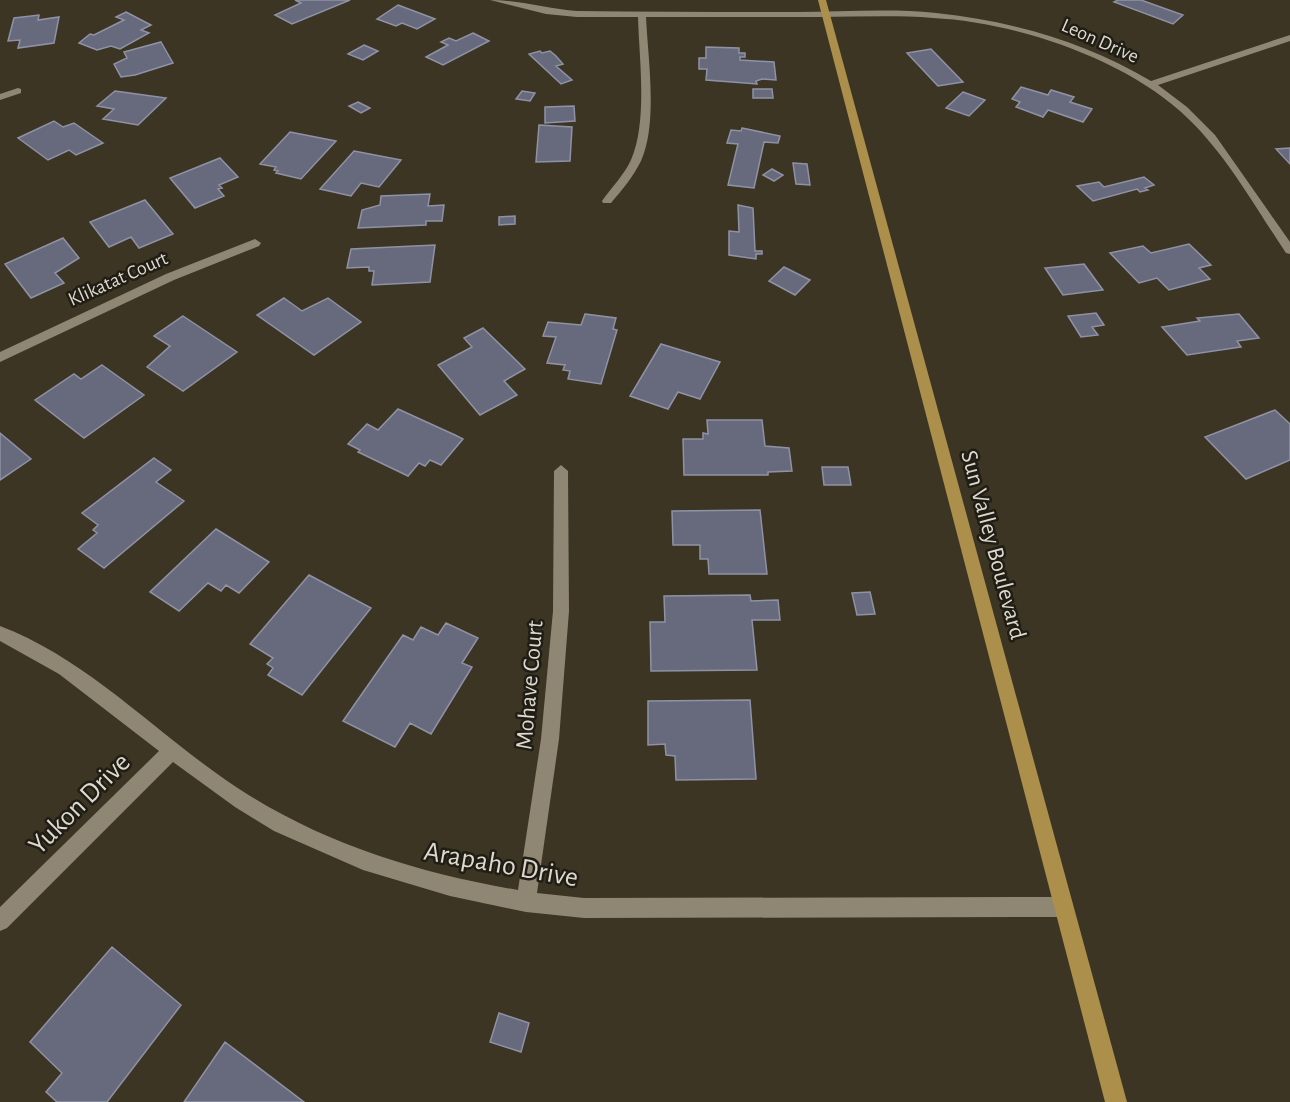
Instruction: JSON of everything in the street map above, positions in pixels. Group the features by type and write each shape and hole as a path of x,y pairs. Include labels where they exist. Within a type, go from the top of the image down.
{"main road":[{"name":"Sun Valley Boulevard","path":"824,7 1062,907 1116,1102"}],"street":[{"name":"Leon Drive","path":"494,0 546,11 642,14 824,7 934,15 1012,28 1086,51 1150,84 1189,114 1212,138 1290,250"},
{"path":"607,201 626,178 634,162 643,132 642,14"},
{"path":"1150,84 1290,38"},
{"path":"0,97 18,91"},
{"name":"Klikatat Court","path":"0,357 170,276 255,243"},
{"name":"Mohave Court","path":"526,902 550,739 561,611 561,471"},
{"name":"Arapaho Drive","path":"0,633 95,688 241,802 325,846 414,879 526,902 584,908 1062,907"},
{"name":"Yukon Drive","path":"0,921 173,750"}],"building":[{"path":"295,0 350,0 292,24 275,15 301,3"},
{"path":"1141,0 1183,15 1173,24 1114,2"},
{"path":"398,5 435,19 417,29 402,23 396,26 377,19"},
{"path":"126,12 151,25 141,30 149,33 120,49 111,46 97,50 79,43 90,34 94,35 124,20 116,17"},
{"path":"39,15 38,20 59,17 54,43 18,48 20,40 8,41 14,18"},
{"path":"473,33 489,41 443,65 426,57 448,45 441,42 449,38 456,41"},
{"path":"161,42 173,63 121,77 114,64 127,58 124,52"},
{"path":"364,45 378,51 363,60 348,54"},
{"path":"706,47 739,48 739,53 745,53 745,57 740,57 740,60 774,62 776,80 762,79 756,81 757,84 706,80 707,69 699,69 699,58 706,58"},
{"path":"931,49 963,82 938,86 907,53"},
{"path":"540,51 542,53 550,51 556,56 563,64 556,66 572,80 561,84 529,54"},
{"path":"1021,87 1048,95 1051,90 1074,97 1070,102 1092,109 1083,122 1048,110 1043,117 1016,107 1020,102 1012,99"},
{"path":"753,89 772,89 773,98 753,98"},
{"path":"115,91 166,98 138,125 103,119 114,109 97,106"},
{"path":"522,91 535,93 530,101 516,99"},
{"path":"963,92 985,100 969,116 946,108"},
{"path":"358,102 370,108 361,113 349,106"},
{"path":"574,106 575,121 545,123 545,107"},
{"path":"54,121 63,127 74,123 103,143 76,155 69,150 48,160 18,138"},
{"path":"539,125 572,127 570,161 536,162"},
{"path":"742,128 780,136 778,143 764,142 754,188 728,185 738,144 727,143 731,130 741,131"},
{"path":"290,132 336,141 301,179 276,173 278,171 274,170 276,167 260,164"},
{"path":"1290,148 1290,164 1276,149"},
{"path":"354,151 401,160 379,187 361,183 351,196 320,189"},
{"path":"220,158 238,177 219,185 222,188 218,189 224,196 195,208 170,178"},
{"path":"793,163 807,164 810,185 796,184"},
{"path":"772,169 783,175 774,181 763,175"},
{"path":"1144,177 1154,185 1145,188 1148,190 1140,192 1137,189 1093,201 1077,186 1099,182 1104,187"},
{"path":"430,194 428,206 444,205 442,221 426,221 426,225 358,228 362,210 380,205 381,196"},
{"path":"145,200 173,234 139,248 131,237 109,247 90,222"},
{"path":"738,205 753,208 755,251 762,251 762,254 756,254 756,259 729,255 729,231 739,232"},
{"path":"515,216 515,224 499,225 499,217"},
{"path":"63,238 79,258 55,273 64,283 31,298 5,264"},
{"path":"1189,244 1211,265 1199,268 1210,279 1169,290 1157,278 1139,283 1110,253 1143,246 1151,253"},
{"path":"435,245 430,282 372,285 374,271 369,271 369,267 347,268 351,249"},
{"path":"1084,264 1103,290 1063,295 1045,268"},
{"path":"784,267 810,280 795,295 769,281"},
{"path":"284,298 302,311 328,298 361,322 314,355 257,315"},
{"path":"1096,313 1104,325 1092,327 1098,335 1081,337 1068,316"},
{"path":"585,314 616,318 613,329 617,330 601,384 568,379 570,371 563,370 565,365 547,363 556,337 543,336 548,322 581,325"},
{"path":"1239,314 1259,338 1237,341 1241,347 1187,355 1162,327 1200,321 1197,318"},
{"path":"183,316 237,352 183,391 147,367 170,346 154,336"},
{"path":"483,328 525,369 504,381 517,395 480,415 438,365 472,347 464,338"},
{"path":"661,344 720,362 700,399 678,392 668,409 630,396"},
{"path":"102,365 144,395 84,438 35,400 74,374 81,379"},
{"path":"398,409 463,439 441,465 430,460 425,466 419,463 408,476 358,452 360,450 348,444 367,424 378,430"},
{"path":"1275,410 1290,424 1290,460 1246,479 1205,437"},
{"path":"707,420 762,420 765,446 789,448 792,471 768,472 768,475 684,475 683,439 703,439 703,433 708,434"},
{"path":"0,433 31,459 0,480"},
{"path":"154,458 171,470 156,482 184,501 104,568 78,549 97,533 93,530 98,525 82,513"},
{"path":"822,467 848,467 851,485 824,485"},
{"path":"760,510 767,574 709,574 708,559 700,559 700,545 673,545 672,511"},
{"path":"216,529 269,562 239,593 226,585 221,591 208,583 179,611 150,592"},
{"path":"309,575 371,608 302,695 268,675 273,668 267,664 273,658 250,644"},
{"path":"870,592 875,614 857,615 852,593"},
{"path":"750,595 751,601 778,600 780,620 752,620 757,670 651,671 650,622 665,622 664,596"},
{"path":"446,623 478,638 462,663 472,667 431,734 410,723 395,747 343,721 403,635 413,640 421,627 438,635"},
{"path":"750,700 756,779 676,780 675,756 666,755 665,744 648,745 648,701"},
{"path":"112,947 181,1005 107,1102 57,1102 46,1092 62,1073 30,1042"},
{"path":"499,1013 529,1023 521,1052 490,1042"},
{"path":"225,1042 304,1102 184,1102"}]}
